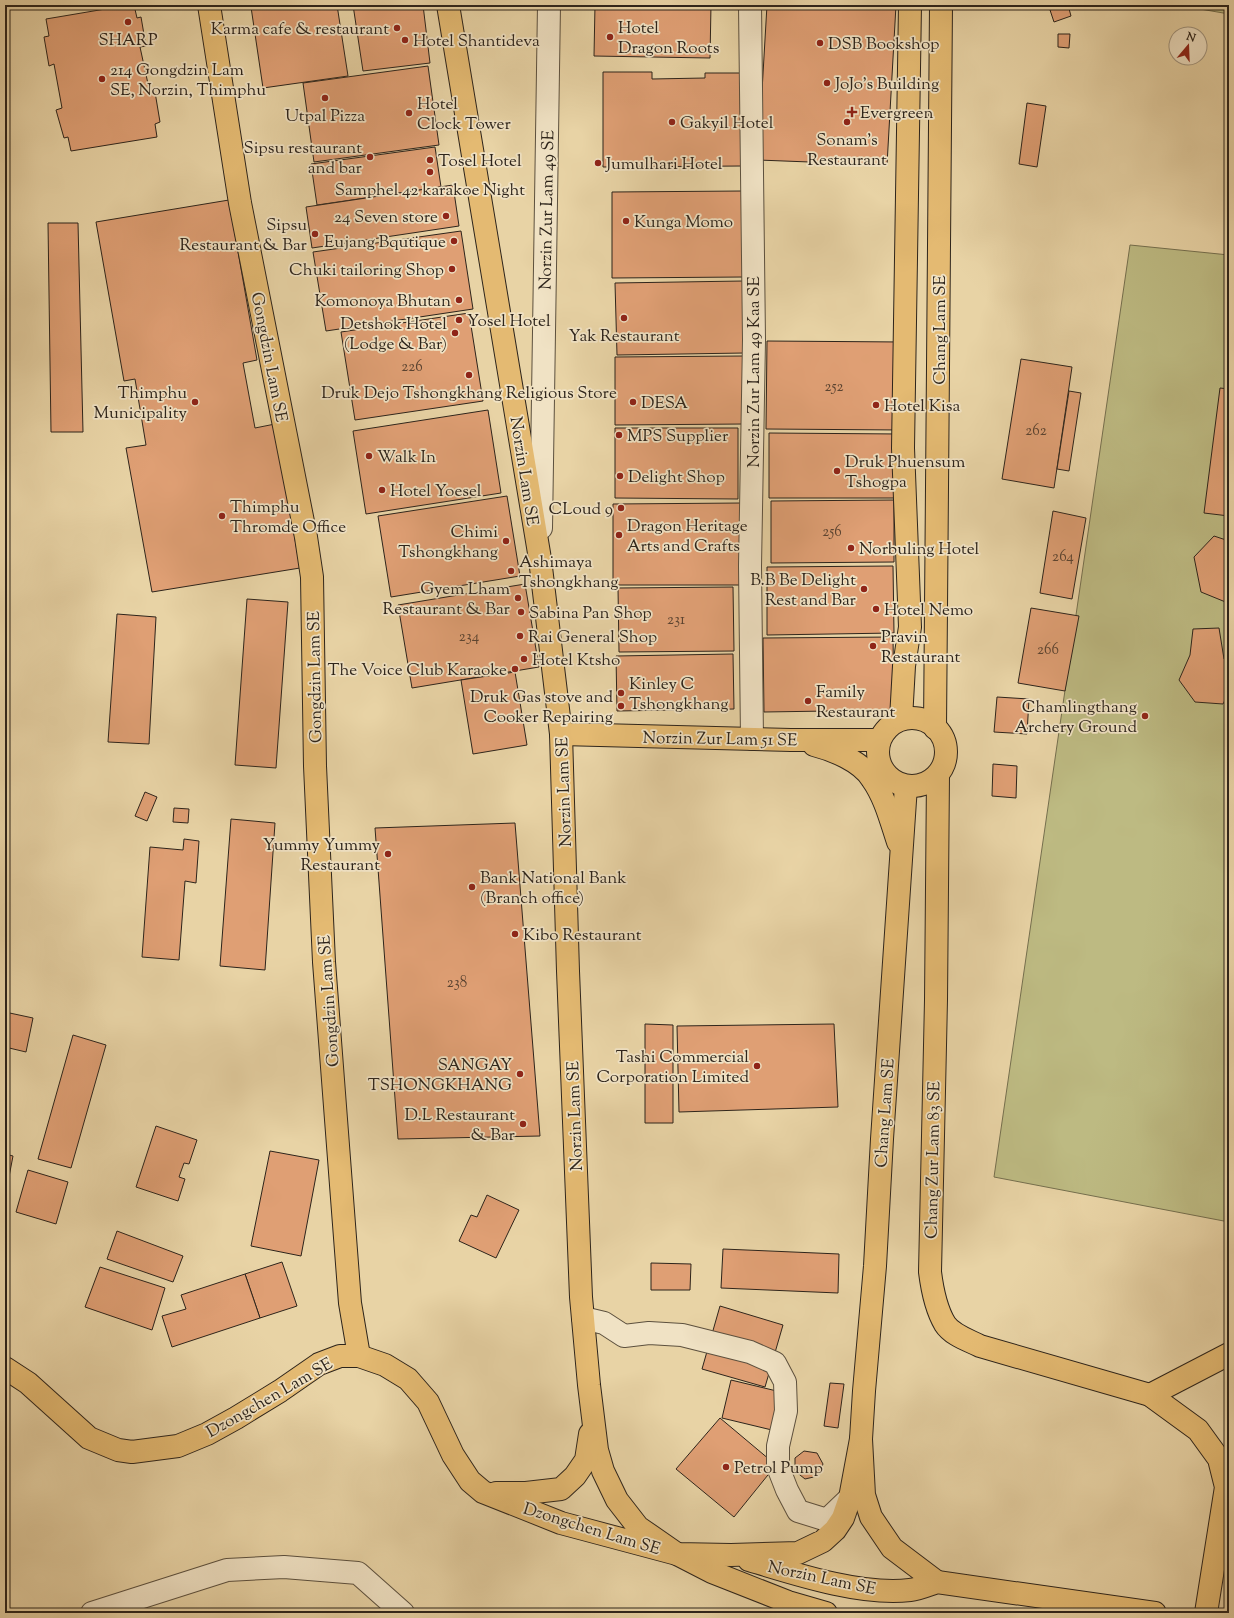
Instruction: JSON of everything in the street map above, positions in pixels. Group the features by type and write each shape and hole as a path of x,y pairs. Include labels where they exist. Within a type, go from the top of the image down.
{"main road":[{"name":"Gongdzin Lam SE","path":"209,5 240,203 306,537 312,577 315,766 324,962 350,1303 359,1356"},
{"name":"Norzin Lam SE","path":"448,5 540,560 562,734 568,964 583,1318 592,1418 597,1450 603,1471 617,1500 638,1527 677,1554 784,1608 826,1613"},
{"name":"Chang Lam SE","path":"902,719 904,666 910,627 903,448 910,5"},
{"name":"Chang Lam SE","path":"936,728 941,5"},
{"path":"902,719 919,719 936,728 943,738 946,751 944,764 938,775 929,782 917,786 906,786 892,780 882,769 877,755 879,740 888,727 902,719"},
{"name":"Norzin Zur Lam 51 SE","path":"562,734 791,740 879,740"},
{"path":"791,740 823,748 844,757 859,765 872,777 884,803 901,854"},
{"name":"Chang Zur Lam 83 SE","path":"938,775 936,1000 930,1272 933,1293 945,1325 960,1337 980,1346 1150,1394 1198,1430 1220,1458 1227,1479"},
{"name":"Chang Lam SE","path":"906,786 875,1266 861,1439 864,1495 871,1517 892,1548 936,1582"},
{"path":"1150,1394 1229,1354"},
{"name":"Dzongchen Lam SE","path":"5,1368 28,1384 89,1438 118,1450 132,1452 178,1446 207,1434 280,1391 319,1364 340,1356 359,1356 386,1365 408,1379 428,1402 453,1455 470,1481 483,1492 561,1523 677,1554"},
{"path":"483,1492 526,1493 561,1489 575,1476 586,1460 592,1418"},
{"name":"Chang Lam SE","path":"730,1555 798,1552 823,1541 835,1530 843,1518 850,1498 861,1439"},
{"path":"1206,1613 1227,1479"},
{"path":"677,1554 730,1555"},
{"name":"Norzin Lam SE","path":"730,1555 800,1575 885,1591 911,1590 936,1582"},
{"path":"936,1582 1155,1613"}],"street":[{"name":"Norzin Zur Lam 49 SE","path":"540,560 549,5"},
{"name":"Norzin Zur Lam 49 Kaa SE","path":"750,5 754,333 750,566 752,739"},
{"path":"583,1318 604,1323 624,1336 649,1333 682,1335 750,1352 776,1363 786,1382 786,1411 778,1446 778,1467 787,1490 798,1511 827,1520 850,1498"},
{"path":"92,1613 226,1570 284,1567 358,1573 403,1613"}],"shaded area":[{"path":"1177,5 1229,5 1229,14"},
{"name":"Chamlingthang Archery Ground","path":"1130,245 1229,255 1229,1222 994,1177"}],"building":[{"name":"214 Gongdzin Lam SE, Norzin, Thimphu","path":"134,5 137,18 141,17 146,46 140,47 150,93 155,92 160,122 155,124 157,137 71,151 68,137 64,138 56,110 62,108 54,64 49,66 44,37 49,36 46,19"},
{"path":"261,5 337,5 348,76 263,88 251,7"},
{"path":"353,5 423,5 430,63 363,71"},
{"path":"595,5 711,5 710,58 594,56"},
{"name":"JoJo's Building","path":"767,5 896,5 887,165 758,160"},
{"path":"1068,5 1071,16 1054,22 1050,10"},
{"path":"1058,34 1070,34 1069,48 1058,47"},
{"path":"428,66 439,145 314,162 303,83"},
{"name":"Gakyil Hotel","path":"603,72 652,72 652,79 705,78 705,73 740,73 741,166 603,167"},
{"path":"1027,103 1046,106 1037,167 1019,164"},
{"path":"435,147 441,187 317,205 311,164"},
{"path":"453,185 459,226 312,248 306,207"},
{"path":"742,191 743,277 612,278 612,192"},
{"name":"Thimphu Municipality","path":"229,200 257,360 243,363 255,428 275,424 300,568 152,592 126,448 146,445 135,379 124,381 96,222"},
{"path":"48,223 78,223 83,432 51,432"},
{"path":"461,231 473,309 326,331 313,252"},
{"path":"743,281 744,353 617,355 615,283"},
{"path":"469,313 483,401 355,420 341,332"},
{"path":"767,341 902,342 901,430 766,429"},
{"path":"743,356 743,424 615,425 615,357"},
{"path":"1021,359 1072,367 1054,488 1002,479"},
{"path":"1220,388 1229,389 1229,516 1204,513"},
{"path":"1069,391 1081,393 1069,471 1057,469"},
{"path":"488,410 501,493 366,514 353,431"},
{"path":"615,428 738,428 738,499 615,498"},
{"path":"769,433 900,434 900,498 769,498"},
{"path":"507,496 520,576 391,597 378,516"},
{"path":"894,500 894,562 771,563 771,501"},
{"path":"742,503 742,585 613,585 613,504"},
{"path":"1053,511 1086,518 1072,599 1040,593"},
{"path":"1214,536 1229,541 1228,603 1201,592 1194,557"},
{"path":"893,566 894,633 767,635 767,567"},
{"path":"525,584 539,667 412,688 398,605"},
{"path":"733,587 734,651 619,652 618,588"},
{"path":"247,599 288,602 276,768 235,765"},
{"path":"1031,608 1079,616 1065,691 1018,683"},
{"path":"117,614 156,617 149,744 108,742"},
{"path":"1219,628 1224,659 1229,663 1229,692 1223,704 1195,702 1179,680 1190,655 1193,629"},
{"path":"893,637 894,710 764,712 763,638"},
{"path":"733,654 734,709 617,711 616,656"},
{"path":"515,672 527,745 473,754 461,680"},
{"path":"997,697 1029,699 1027,734 994,732"},
{"path":"993,764 1017,766 1016,798 992,796"},
{"path":"145,792 157,797 147,821 135,816"},
{"path":"174,808 189,809 188,823 173,822"},
{"path":"231,819 275,823 265,970 220,966"},
{"path":"515,823 540,1136 398,1139 375,828"},
{"path":"184,839 199,841 196,883 185,881 179,960 142,957 150,847 183,850"},
{"path":"5,1012 33,1018 26,1052 5,1047"},
{"path":"645,1024 673,1025 673,1123 645,1123"},
{"name":"Tashi Commercial Corporation Limited","path":"834,1024 838,1107 679,1112 677,1026"},
{"path":"73,1035 106,1045 71,1168 38,1159"},
{"path":"156,1126 197,1140 189,1164 184,1163 179,1177 185,1179 178,1201 136,1187"},
{"path":"270,1151 319,1160 301,1256 251,1246"},
{"path":"5,1154 13,1156 8,1182 5,1181"},
{"path":"28,1170 68,1182 56,1224 16,1212"},
{"path":"487,1195 519,1210 496,1258 459,1241 471,1215 477,1217"},
{"path":"117,1231 183,1256 173,1282 107,1259"},
{"path":"723,1249 839,1254 838,1293 721,1288"},
{"path":"282,1262 297,1306 260,1318 245,1274"},
{"path":"651,1263 691,1264 690,1290 651,1290"},
{"path":"100,1267 165,1288 152,1330 85,1307"},
{"path":"245,1274 260,1318 172,1347 162,1316 186,1309 181,1295"},
{"path":"720,1306 783,1325 765,1387 702,1369"},
{"path":"731,1380 785,1393 776,1431 722,1418"},
{"path":"830,1383 844,1384 838,1428 824,1426"},
{"name":"Petrol Pump","path":"720,1418 776,1465 734,1517 676,1469"},
{"path":"804,1451 817,1453 823,1464 818,1476 805,1479 795,1471 795,1458"}],"place":[{"name":"SHARP","path":"128,22"},
{"name":"Karma cafe & restaurant","path":"397,28"},
{"name":"Hotel Dragon Roots","path":"610,37"},
{"name":"Hotel Shantideva","path":"405,40"},
{"name":"DSB Bookshop","path":"820,43"},
{"name":"214 Gongdzin Lam SE, Norzin, Thimphu","path":"102,79"},
{"name":"JoJo's Building","path":"827,83"},
{"name":"Utpal Pizza","path":"325,98"},
{"name":"Evergreen","path":"852,112"},
{"name":"Hotel Clock Tower","path":"409,113"},
{"name":"Gakyil Hotel","path":"672,122"},
{"name":"Sonam’s Restaurant","path":"847,122"},
{"name":"Sipsu restaurant and bar","path":"370,157"},
{"name":"Tosel Hotel","path":"430,160"},
{"name":"Jumulhari Hotel","path":"598,163"},
{"name":"Samphel 42 karakoe Night","path":"430,172"},
{"name":"24 Seven store","path":"446,216"},
{"name":"Kunga Momo","path":"626,221"},
{"name":"Sipsu Restaurant & Bar","path":"315,234"},
{"name":"Eujang Bqutique","path":"454,241"},
{"name":"Chuki tailoring Shop","path":"452,269"},
{"name":"Komonoya Bhutan","path":"459,300"},
{"name":"Yak Restaurant","path":"624,318"},
{"name":"Yosel Hotel","path":"459,320"},
{"name":"Detshok Hotel (Lodge & Bar)","path":"455,333"},
{"name":"Druk Dejo Tshongkhang Religious Store","path":"469,375"},
{"name":"Thimphu Municipality","path":"195,402"},
{"name":"DESA","path":"633,402"},
{"name":"Hotel Kisa","path":"876,405"},
{"name":"MPS Supplier","path":"619,435"},
{"name":"Walk In","path":"369,456"},
{"name":"Druk Phuensum Tshogpa","path":"837,471"},
{"name":"Delight Shop","path":"620,476"},
{"name":"Hotel Yoesel","path":"382,490"},
{"name":"CLoud 9","path":"621,508"},
{"name":"Thimphu Thromde Office","path":"222,516"},
{"name":"Dragon Heritage Arts and Crafts","path":"619,535"},
{"name":"Chimi Tshongkhang","path":"506,541"},
{"name":"Norbuling Hotel","path":"851,548"},
{"name":"Ashimaya Tshongkhang","path":"511,571"},
{"name":"B.B Be Delight Rest and Bar","path":"864,589"},
{"name":"Gyem Lham Restaurant & Bar","path":"518,598"},
{"name":"Hotel Nemo","path":"876,609"},
{"name":"Sabina Pan Shop","path":"521,612"},
{"name":"Rai General Shop","path":"520,636"},
{"name":"Pravin Restaurant","path":"873,646"},
{"name":"Hotel Ktsho","path":"524,659"},
{"name":"The Voice Club Karaoke","path":"515,669"},
{"name":"Kinley C Tshongkhang","path":"621,693"},
{"name":"Family Restaurant","path":"808,701"},
{"name":"Druk Gas stove and Cooker Repairing","path":"621,706"},
{"name":"Chamlingthang Archery Ground","path":"1145,716"},
{"name":"Yummy Yummy Restaurant","path":"388,854"},
{"name":"Bank National Bank (Branch office)","path":"472,887"},
{"name":"Kibo Restaurant","path":"515,934"},
{"name":"Tashi Commercial Corporation Limited","path":"757,1066"},
{"name":"SANGAY TSHONGKHANG","path":"520,1074"},
{"name":"D.L Restaurant & Bar","path":"523,1124"},
{"name":"Petrol Pump","path":"726,1467"}]}
